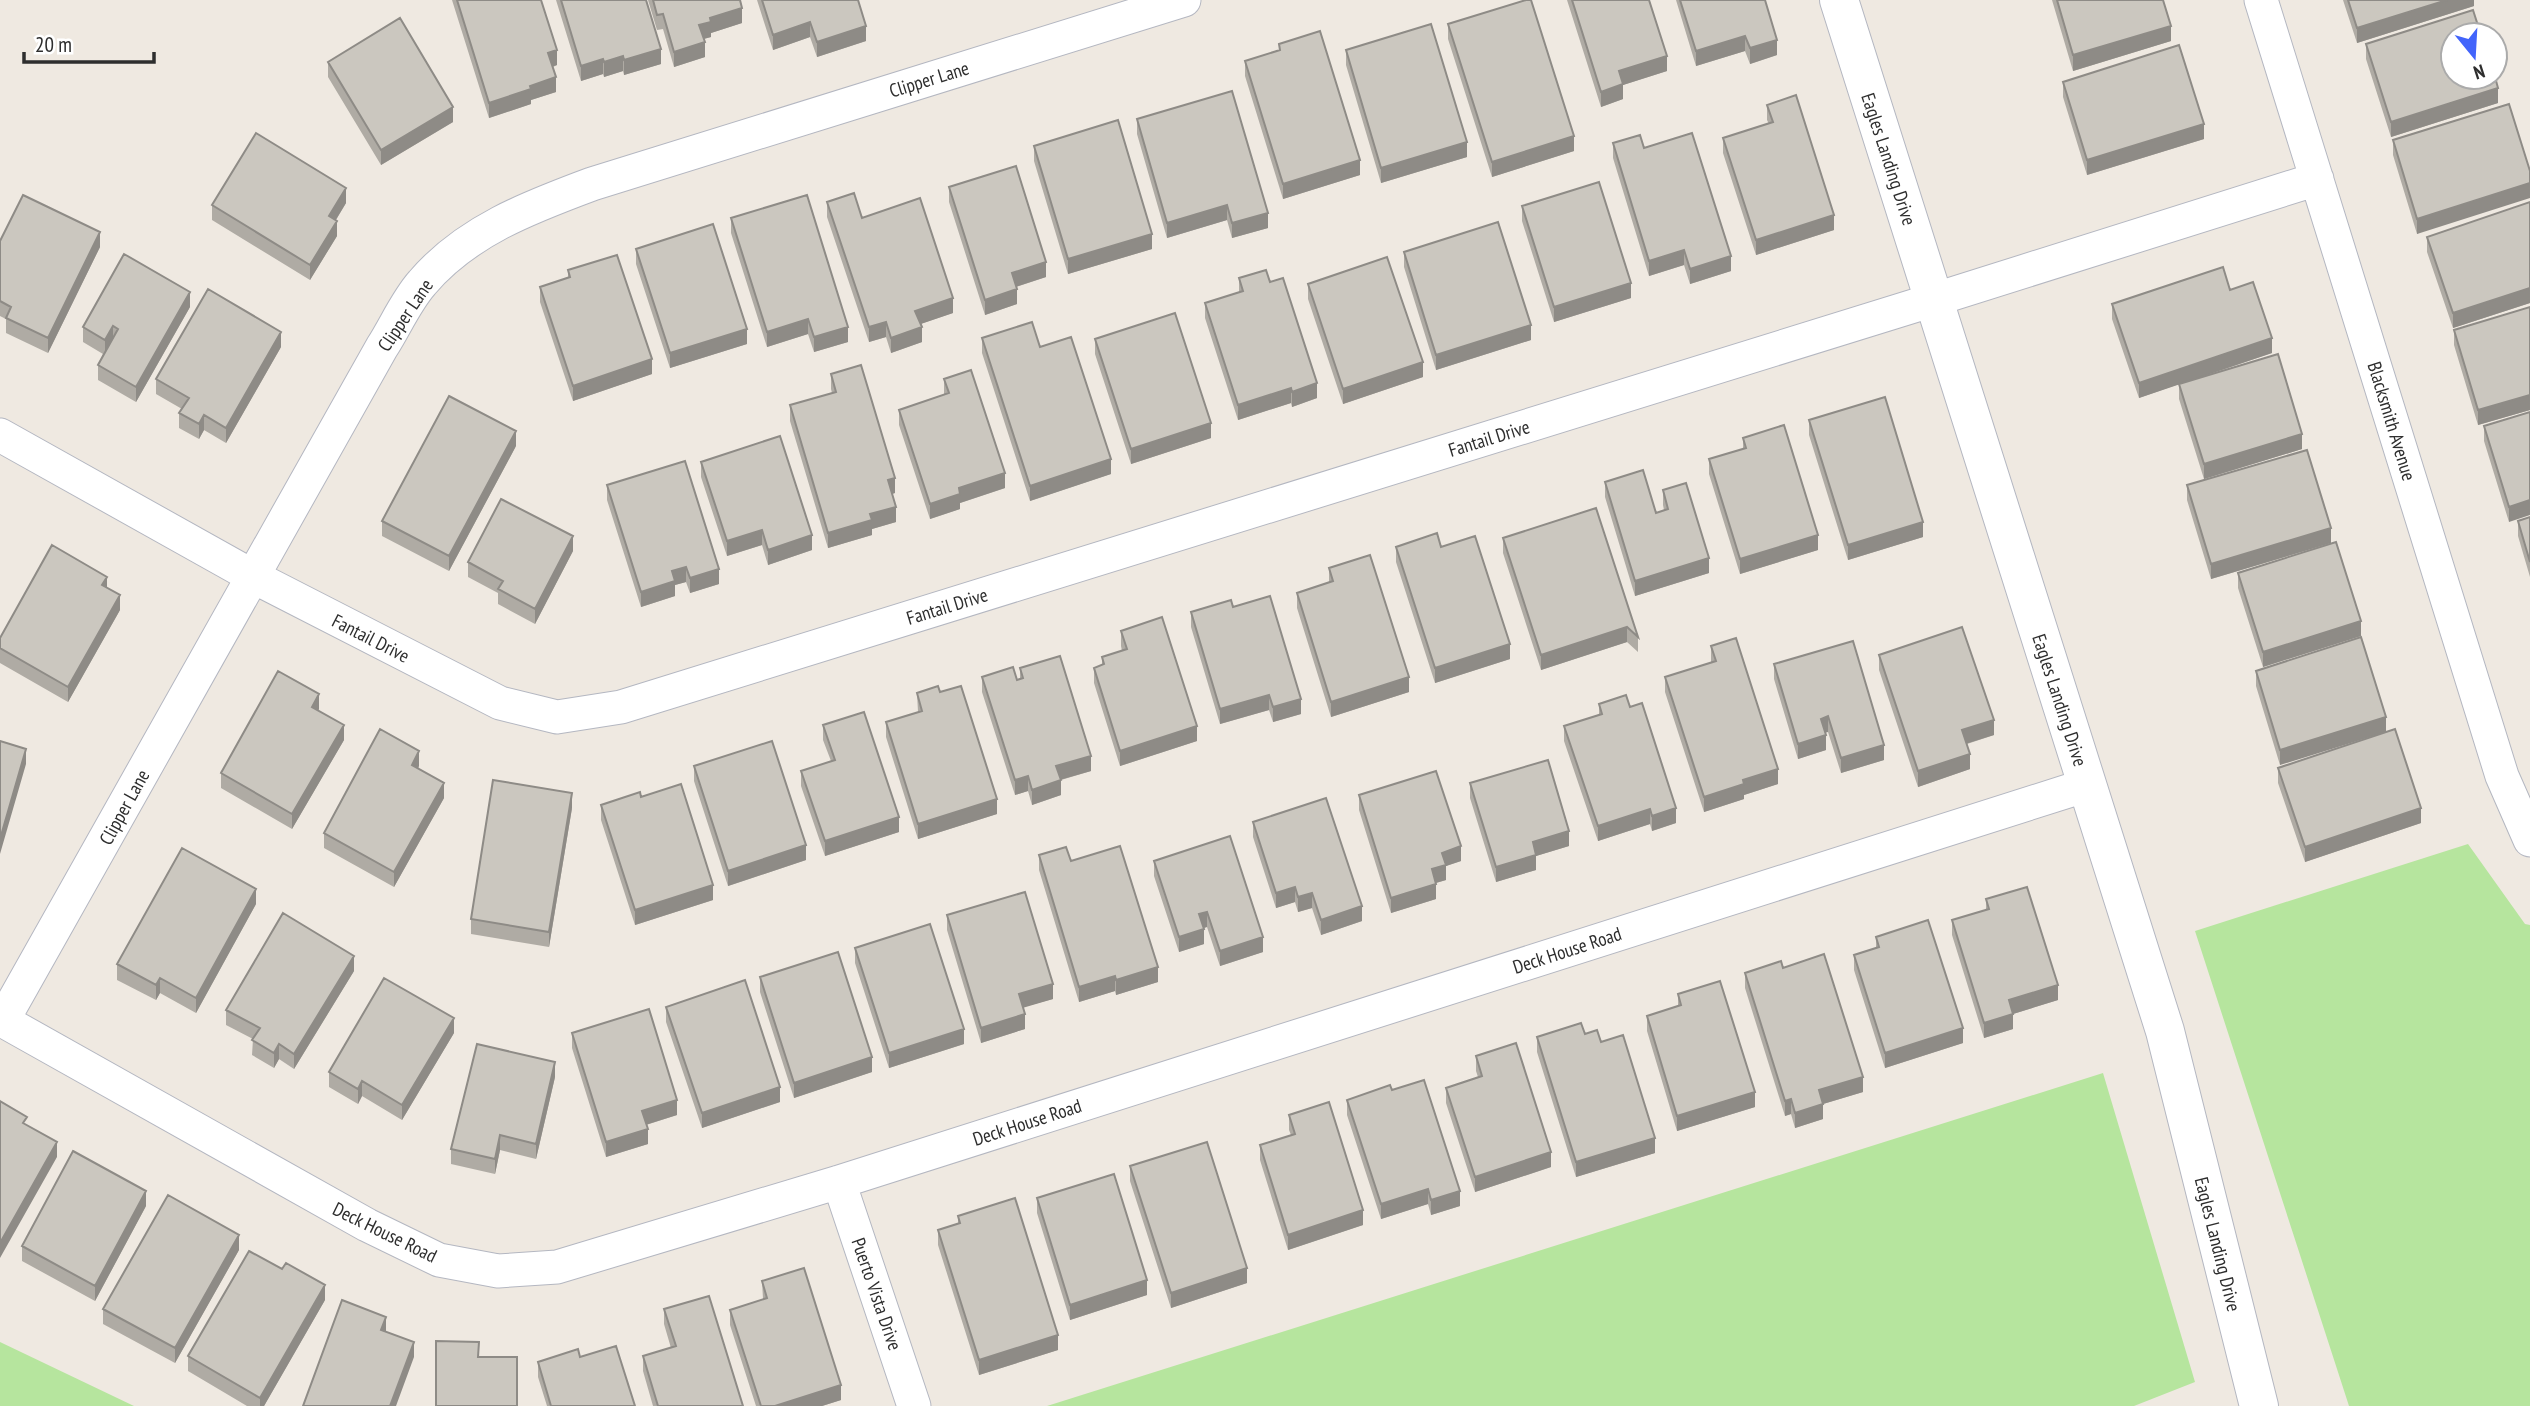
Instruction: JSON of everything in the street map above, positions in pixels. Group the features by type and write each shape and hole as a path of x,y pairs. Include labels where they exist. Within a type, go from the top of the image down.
{"street":[{"name":"Clipper Lane","path":"2,1019 382,347 421,284 463,244 517,212 592,184 1184,0"},
{"name":"Eagles Landing Drive","path":"1839,0 2165,1031 2259,1406"},
{"name":"Blacksmith Avenue","path":"2261,0 2502,776 2530,839"},
{"name":"Fantail Drive","path":"0,435 254,577 500,703 556,717 621,707 2317,179"},
{"name":"Deck House Road","path":"2,1019 366,1225 439,1260 498,1271 557,1267 839,1182 2087,785"},
{"name":"Puerto Vista Drive","path":"839,1182 914,1406"}],"green space":[{"path":"2468,844 2525,924 2530,925 2530,1406 2349,1406 2195,931"},
{"path":"2103,1073 2195,1382 2134,1406 1047,1406"},
{"path":"0,1342 134,1406 0,1406"}],"building":[{"path":"457,0 541,0 557,50 548,53 556,77 530,86 531,89 489,103"},
{"path":"561,0 646,0 661,49 624,60 623,56 581,66"},
{"path":"653,0 740,0 742,8 710,18 711,22 699,25 705,42 674,52 663,14 657,15"},
{"path":"762,0 858,0 866,26 817,42 810,22 773,35"},
{"path":"1531,0 1574,136 1492,162 1448,24"},
{"path":"1572,0 1649,0 1667,56 1619,71 1623,84 1601,92"},
{"path":"1680,0 1765,0 1777,40 1750,48 1745,36 1696,51"},
{"path":"2057,0 2163,0 2171,26 2073,55"},
{"path":"2348,0 2447,0 2357,28"},
{"path":"2473,10 2477,21 2439,21 2439,91 2489,91 2391,122 2366,44"},
{"path":"400,18 453,107 381,150 328,62"},
{"path":"1431,24 1467,142 1381,168 1346,50"},
{"path":"1320,31 1360,160 1283,184 1245,61 1280,50 1279,44"},
{"path":"2179,45 2204,124 2087,160 2063,82"},
{"path":"1232,91 1268,213 1232,223 1227,205 1167,223 1137,119"},
{"path":"1796,95 1834,215 1756,240 1723,138 1773,122 1767,105"},
{"path":"2509,104 2530,171 2530,183 2417,219 2393,140"},
{"path":"1118,120 1152,234 1068,259 1034,146"},
{"path":"256,133 346,188 329,216 337,221 310,265 212,205"},
{"path":"1692,133 1731,256 1690,269 1684,250 1649,261 1613,143 1640,135 1644,148"},
{"path":"1016,166 1046,262 1012,273 1017,289 985,300 949,187"},
{"path":"1599,182 1631,283 1554,307 1522,206"},
{"path":"854,193 862,218 920,198 953,298 915,311 922,327 891,338 886,322 869,327 827,202"},
{"path":"23,195 100,232 48,338 6,318 11,307 0,301 0,241"},
{"path":"807,195 848,327 814,337 808,319 767,332 731,218"},
{"path":"2530,202 2530,288 2453,313 2427,237"},
{"path":"1498,222 1531,325 1436,355 1404,252"},
{"path":"713,224 747,329 670,353 636,249"},
{"path":"124,254 190,292 136,387 98,365 118,329 113,326 105,340 83,327"},
{"path":"617,255 652,359 573,386 540,287 570,277 568,270"},
{"path":"1387,257 1423,362 1343,389 1308,284"},
{"path":"2223,267 2230,290 2253,282 2272,338 2139,383 2112,304"},
{"path":"1266,270 1270,282 1283,278 1317,383 1292,392 1291,388 1238,405 1205,303 1243,291 1239,278"},
{"path":"208,289 281,332 226,428 204,415 199,424 179,413 189,398 156,379"},
{"path":"2530,307 2530,395 2478,410 2454,330"},
{"path":"1175,313 1211,423 1131,449 1095,339"},
{"path":"1032,322 1040,347 1071,337 1111,459 1030,486 982,338"},
{"path":"2278,354 2302,434 2204,464 2179,384"},
{"path":"861,365 895,478 888,480 896,507 870,514 872,520 828,533 790,405 836,392 831,374"},
{"path":"971,370 1005,473 959,488 960,494 930,504 899,410 949,393 944,379"},
{"path":"449,396 516,431 449,556 382,521"},
{"path":"1885,397 1923,522 1848,545 1809,420"},
{"path":"2530,412 2530,500 2509,507 2484,426"},
{"path":"1784,425 1818,535 1740,559 1709,459 1746,448 1743,438"},
{"path":"780,436 812,535 768,550 762,530 727,541 701,462"},
{"path":"2307,450 2331,528 2211,564 2187,485"},
{"path":"685,461 719,569 690,578 686,567 672,571 675,581 641,592 607,485"},
{"path":"1643,470 1656,513 1668,509 1663,490 1686,483 1709,558 1635,581 1605,482"},
{"path":"501,499 573,536 535,609 498,589 503,581 468,562"},
{"path":"1596,508 1638,637 1627,627 1541,655 1503,538"},
{"path":"2530,517 2530,562 2518,521"},
{"path":"1437,533 1441,547 1475,536 1510,644 1435,668 1396,547"},
{"path":"2336,542 2361,621 2263,652 2238,573"},
{"path":"52,545 107,577 102,585 120,595 68,687 0,648 0,638"},
{"path":"1370,555 1409,677 1331,702 1297,593 1333,581 1329,568"},
{"path":"1270,596 1301,699 1273,707 1269,695 1220,709 1191,612 1231,600 1233,607"},
{"path":"1162,617 1197,726 1120,751 1094,668 1104,664 1102,657 1127,649 1121,631"},
{"path":"1962,627 1994,720 1962,730 1970,754 1918,771 1879,655"},
{"path":"2361,637 2386,717 2280,750 2256,671"},
{"path":"1736,638 1778,769 1704,797 1665,677 1716,661 1711,646"},
{"path":"1853,641 1884,745 1841,758 1828,716 1821,719 1826,735 1798,744 1774,664"},
{"path":"1060,656 1091,756 1056,766 1061,780 1032,790 1028,776 1015,780 982,677 1013,667 1017,680 1023,678 1020,668"},
{"path":"278,671 319,694 312,707 344,725 292,814 221,773"},
{"path":"938,686 940,692 961,686 997,799 918,824 886,722 922,711 917,693"},
{"path":"1626,695 1630,707 1642,703 1676,808 1652,816 1650,809 1598,826 1564,726 1602,714 1599,704"},
{"path":"864,712 899,817 825,841 801,771 835,760 823,725"},
{"path":"380,729 419,751 412,765 444,783 394,872 324,833"},
{"path":"2395,729 2421,808 2305,847 2278,768"},
{"path":"0,741 26,749 0,839"},
{"path":"772,741 806,845 728,871 694,766"},
{"path":"1548,760 1569,831 1533,842 1536,855 1496,867 1470,783"},
{"path":"1436,771 1461,846 1442,853 1446,865 1432,869 1436,884 1391,898 1359,795"},
{"path":"493,780 572,793 549,932 471,919"},
{"path":"681,784 713,885 635,910 601,805 640,792 641,797"},
{"path":"1326,798 1362,906 1321,920 1312,893 1298,897 1295,887 1276,893 1253,822"},
{"path":"1230,836 1263,937 1220,951 1207,912 1199,914 1204,929 1179,937 1154,861"},
{"path":"1120,846 1158,967 1116,980 1115,976 1079,987 1039,855 1066,847 1071,861"},
{"path":"182,848 256,889 196,998 160,978 156,985 117,964"},
{"path":"2027,887 2058,985 2009,1000 2013,1014 1984,1023 1952,920 1989,909 1986,899"},
{"path":"1025,892 1053,984 1019,994 1025,1014 981,1028 947,915"},
{"path":"283,913 354,956 294,1054 279,1044 274,1053 252,1040 260,1028 226,1010"},
{"path":"1928,920 1963,1028 1885,1053 1854,955 1879,947 1876,937"},
{"path":"930,924 964,1029 889,1053 855,948"},
{"path":"838,952 872,1057 794,1083 760,977"},
{"path":"1824,954 1863,1077 1819,1090 1823,1104 1795,1113 1791,1099 1785,1101 1745,973 1781,961 1783,968"},
{"path":"384,978 454,1018 402,1105 362,1081 358,1089 329,1072"},
{"path":"745,980 780,1087 702,1113 666,1007"},
{"path":"1720,981 1755,1092 1677,1116 1647,1016 1681,1005 1678,994"},
{"path":"649,1009 677,1100 642,1111 648,1129 606,1142 572,1033"},
{"path":"1581,1023 1585,1034 1597,1030 1601,1042 1623,1035 1655,1138 1576,1162 1537,1037"},
{"path":"1516,1043 1551,1152 1475,1177 1446,1088 1482,1076 1476,1056"},
{"path":"477,1044 555,1062 536,1144 500,1135 495,1159 451,1149"},
{"path":"1424,1080 1460,1191 1431,1200 1428,1189 1381,1204 1347,1100 1390,1085 1392,1090"},
{"path":"0,1101 27,1117 23,1123 57,1142 0,1243"},
{"path":"1329,1102 1363,1210 1288,1235 1260,1145 1295,1134 1289,1115"},
{"path":"1207,1142 1247,1268 1171,1293 1130,1166"},
{"path":"73,1151 146,1191 95,1286 22,1246"},
{"path":"1114,1174 1147,1280 1070,1305 1037,1198"},
{"path":"168,1195 239,1235 175,1348 103,1309"},
{"path":"1015,1198 1058,1335 979,1360 938,1230 960,1223 958,1216"},
{"path":"249,1251 282,1269 286,1263 325,1285 260,1398 188,1356"},
{"path":"804,1268 841,1385 775,1406 761,1406 730,1310 767,1298 762,1281"},
{"path":"709,1296 743,1406 658,1406 643,1356 676,1346 664,1309"},
{"path":"342,1300 386,1317 381,1330 414,1342 390,1406 303,1406"},
{"path":"436,1341 479,1342 478,1357 517,1357 517,1406 436,1406"},
{"path":"616,1346 635,1406 551,1406 538,1362 578,1349 580,1357"}]}
